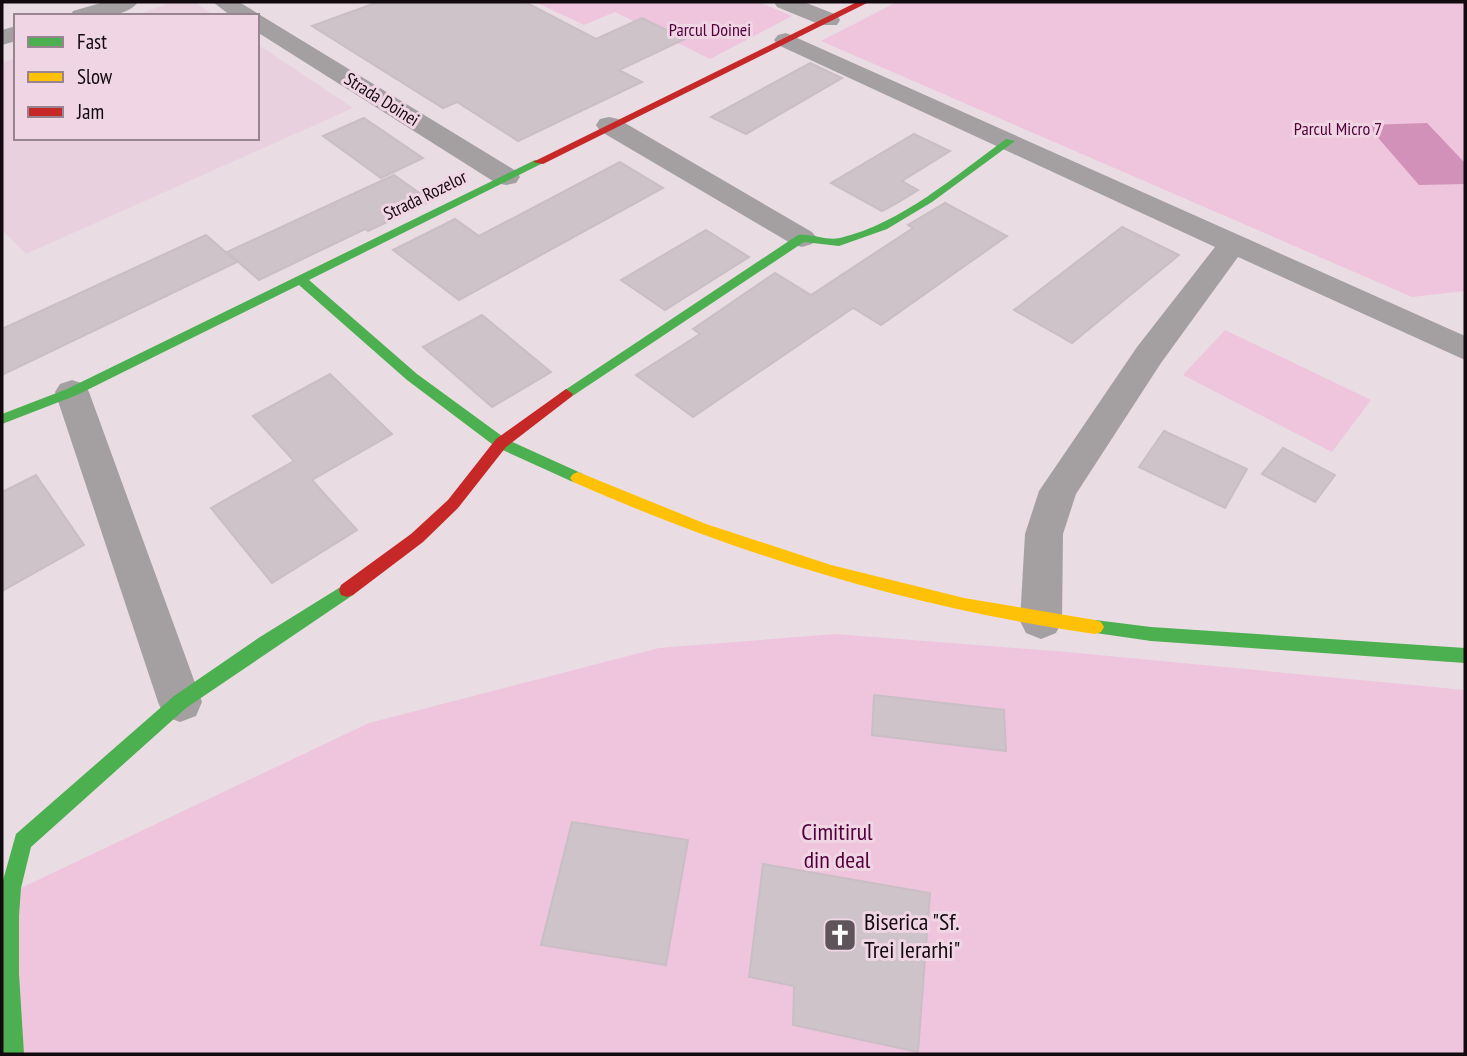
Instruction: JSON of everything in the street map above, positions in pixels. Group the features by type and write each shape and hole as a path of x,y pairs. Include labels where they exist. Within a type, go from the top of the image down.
{"street":[{"path":"88,14 127,2"},
{"path":"224,2 244,14"},
{"path":"785,2 829,19"},
{"name":"Strada Rozelor","path":"2,419 72,392 609,125 864,2"},
{"name":"Strada Doinei","path":"259,23 506,177"},
{"path":"786,40 1233,243 1463,343"},
{"path":"609,125 802,238 823,243 840,242 865,233 907,209 1010,141"},
{"path":"13,1054 3,914 7,860 23,842 140,734 180,702 266,642 329,604 416,538 453,504 501,443 565,395 802,238"},
{"path":"1041,621 1044,534 1058,492 1149,355 1233,243"},
{"path":"300,279 412,377 501,443 592,485 707,532 860,579 1041,621 1152,634 1465,656"},
{"path":"72,392 180,702"}],"shaded area":[{"path":"172,2 194,2 212,14 139,14"},
{"path":"259,45 353,108 26,254 2,230 2,63 14,59 14,140 259,140"},
{"path":"1427,123 1465,163 1465,184 1419,185 1367,125"}],"green space":[{"name":"Parcul Doinei","path":"535,2 759,2 792,16 710,59 615,12 584,25"},
{"name":"Parcul Micro 7","path":"897,2 1465,2 1465,291 1412,297 821,41"},
{"path":"1225,330 1371,400 1332,452 1183,375"},
{"name":"Cimitirul din deal","path":"835,634 1067,652 1465,690 1465,1054 2,1054 2,897 369,723 659,648"}],"building":[{"path":"378,2 525,2 596,39 642,18 685,39 619,70 642,82 518,141 457,102 443,108 312,26"},
{"path":"810,63 842,78 746,134 711,117"},
{"path":"364,118 423,158 381,178 323,136"},
{"path":"914,134 950,151 902,181 918,190 899,202 882,211 831,183"},
{"path":"620,162 663,188 459,300 393,250 455,219 479,236"},
{"path":"394,175 431,201 368,231 365,229 259,280 227,252"},
{"path":"945,203 1007,236 881,325 853,308 693,417 636,375 700,334 693,329 775,273 811,295 913,228 908,225"},
{"path":"1122,227 1179,255 1072,343 1014,310"},
{"path":"706,230 749,257 665,310 621,280"},
{"path":"206,235 237,262 2,375 2,329"},
{"path":"482,315 551,372 492,407 423,347"},
{"path":"330,374 392,434 312,480 357,530 272,583 211,508 294,461 253,416"},
{"path":"1164,431 1247,469 1225,508 1139,467"},
{"path":"1283,448 1335,475 1315,502 1262,474"},
{"path":"36,475 84,545 2,591 2,492"},
{"path":"874,695 1004,710 1006,751 872,735"},
{"path":"572,822 688,840 666,965 541,945"},
{"name":"Biserica \"Sf. Trei Ierarhi\"","path":"763,864 930,893 918,1052 793,1025 794,986 749,977"}],"traffic: fast":[{"path":"566,394 802,238 839,242 882,226 928,199 1010,141"},
{"path":"2,419 72,392 539,162"},
{"path":"300,279 412,377 501,443 578,478"},
{"path":"13,1054 8,974 9,916 11,888 23,841 180,702 347,590"},
{"path":"1095,627 1151,634 1465,656"}],"traffic: slow":[{"path":"578,478 701,528 831,572 964,605 1095,627"}],"traffic: jam":[{"path":"539,162 864,2"},
{"path":"347,590 417,538 453,504 501,443 566,394"}],"place":[{"name":"Biserica \"Sf. Trei Ierarhi\"","path":"840,935"}]}
